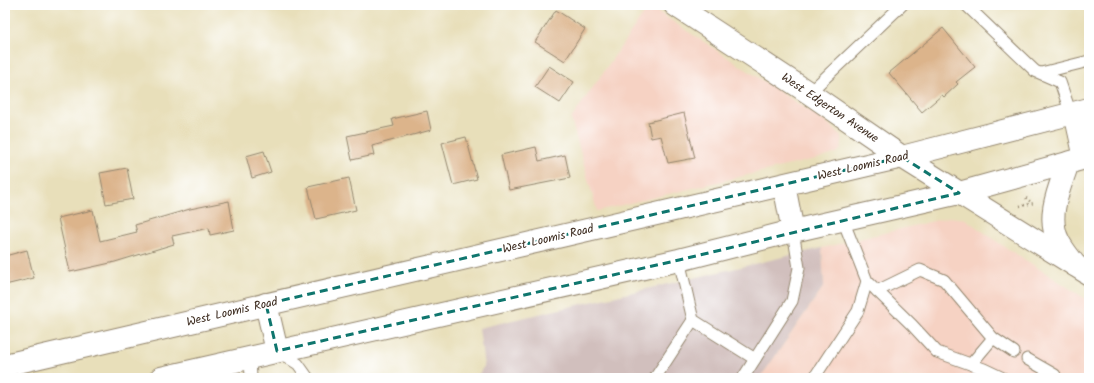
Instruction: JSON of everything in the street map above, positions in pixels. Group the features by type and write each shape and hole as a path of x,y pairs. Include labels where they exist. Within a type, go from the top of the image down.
{"main road":[{"name":"West Edgerton Avenue","path":"684,7 902,157 1082,270"},
{"name":"West Loomis Road","path":"5,365 902,157 1078,112"},
{"path":"1078,112 1081,160 1053,207 1054,223 1058,240 1082,270"},
{"path":"161,378 251,368 277,351 678,260 793,231 960,193 1081,160"},
{"path":"784,184 793,231"},
{"path":"266,304 277,351"}],"lane":[{"path":"809,93 902,5"},
{"path":"966,5 1035,71 1060,82 1078,112"},
{"path":"1041,73 1089,61"},
{"path":"843,220 867,280 912,324 937,352 971,364 1003,378"},
{"path":"743,378 792,301 799,268 793,231"},
{"path":"678,260 693,320 755,359"},
{"path":"878,291 920,270 944,280 993,338 1014,352"},
{"path":"814,378 858,311 867,280"},
{"path":"655,378 693,320"},
{"path":"971,364 993,338"},
{"path":"277,351 298,364 308,378"},
{"path":"1027,359 1055,375 1053,378"}],"path":[{"path":"1017,207 1033,204 1026,198"}],"highlighted area":[{"path":"902,157 959,193 679,260 277,351 266,304"}],"shaded area":[{"path":"649,6 829,124 840,135 842,142 841,149 837,153 828,156 597,211 571,119"},
{"path":"950,217 965,219 999,243 1089,301 1089,378 760,378 824,286 822,248"},
{"path":"822,248 824,286 760,378 476,378 484,366 479,328"}],"building":[{"path":"556,10 585,29 565,61 535,42"},
{"path":"943,28 975,67 956,82 958,84 944,97 942,95 922,112 889,73"},
{"path":"549,66 574,82 560,103 535,87"},
{"path":"427,111 431,130 372,146 374,155 352,160 347,136 394,126 392,119"},
{"path":"684,113 695,158 668,163 661,136 651,138 648,122"},
{"path":"466,137 477,179 453,185 442,143"},
{"path":"536,147 539,161 565,155 570,178 509,190 501,155"},
{"path":"264,151 271,172 252,178 246,156"},
{"path":"127,168 133,199 106,204 100,173"},
{"path":"349,178 356,210 316,219 308,187"},
{"path":"229,201 234,230 210,235 209,228 172,236 174,244 115,262 70,272 58,218 93,210 100,241 137,232 135,225 190,209"},
{"path":"27,250 34,278 5,285 5,256"}]}
